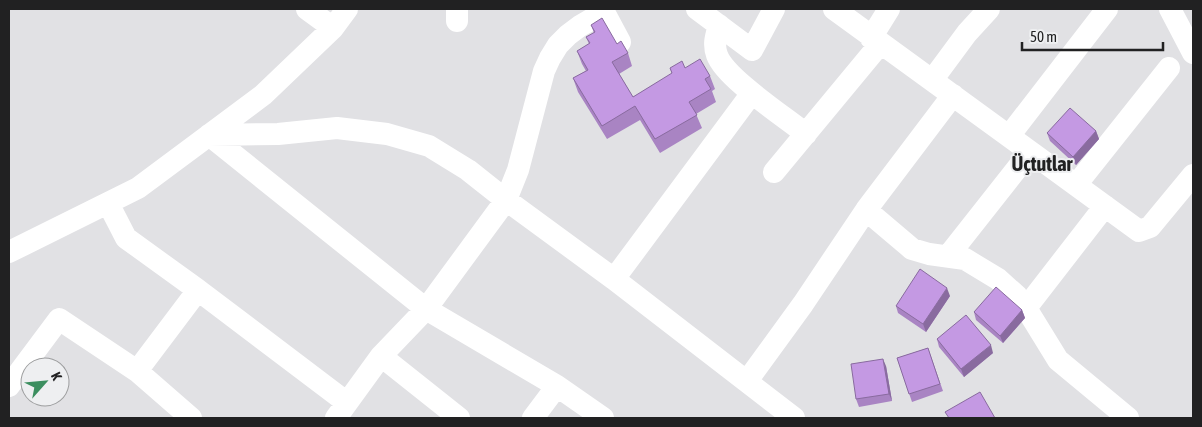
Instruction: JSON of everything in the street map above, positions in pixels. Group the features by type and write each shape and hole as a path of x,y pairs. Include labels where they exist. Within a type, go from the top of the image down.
{"street":[{"path":"307,9 333,28"},
{"path":"9,252 138,188 262,95 333,28 347,9"},
{"path":"697,9 752,50 774,9"},
{"path":"834,9 876,41 933,79 1139,231 1150,227 1193,175"},
{"path":"774,172 806,134 876,41 889,9"},
{"path":"933,79 967,33 988,9"},
{"path":"1009,136 1106,9"},
{"path":"1170,9 1193,53"},
{"path":"108,202 126,238 198,290 341,410 381,356 426,309 506,200 518,170 544,71 558,45 580,26 604,12 620,42"},
{"path":"719,25 714,40 716,54 720,63 752,93 806,134"},
{"path":"1076,185 1169,68"},
{"path":"614,279 752,93"},
{"path":"747,381 803,304 866,210 953,95"},
{"path":"208,135 278,134 337,128 387,134 429,146 468,170 614,279 747,381 788,416"},
{"path":"208,135 426,309 557,386 603,418"},
{"path":"948,256 1030,152"},
{"path":"1026,308 1105,206"},
{"path":"866,210 912,249 929,254 965,259 998,279 1017,296 1026,308 1058,360 1128,418"},
{"path":"137,371 198,290"},
{"path":"9,386 60,319 137,371 191,418"},
{"path":"381,356 459,418"},
{"path":"533,418 557,386"}],"building":[{"path":"602,18 617,44 621,41 628,53 612,62 633,97 672,73 670,68 682,61 685,68 700,59 710,76 705,79 711,89 689,102 697,115 655,139 635,106 602,126 573,78 588,70 577,51 590,43 586,37 595,32 591,25"},
{"path":"1070,108 1096,131 1073,157 1047,133"},
{"path":"920,269 947,288 923,324 896,306"},
{"path":"996,287 1022,310 1000,336 974,312"},
{"path":"966,315 991,345 961,369 937,339"},
{"path":"928,348 940,384 909,394 897,358"},
{"path":"883,359 889,394 856,399 851,364"},
{"path":"980,392 995,418 949,418 945,412"}],"district":[{"name":"Üçtutlar","path":"1042,164"}]}
